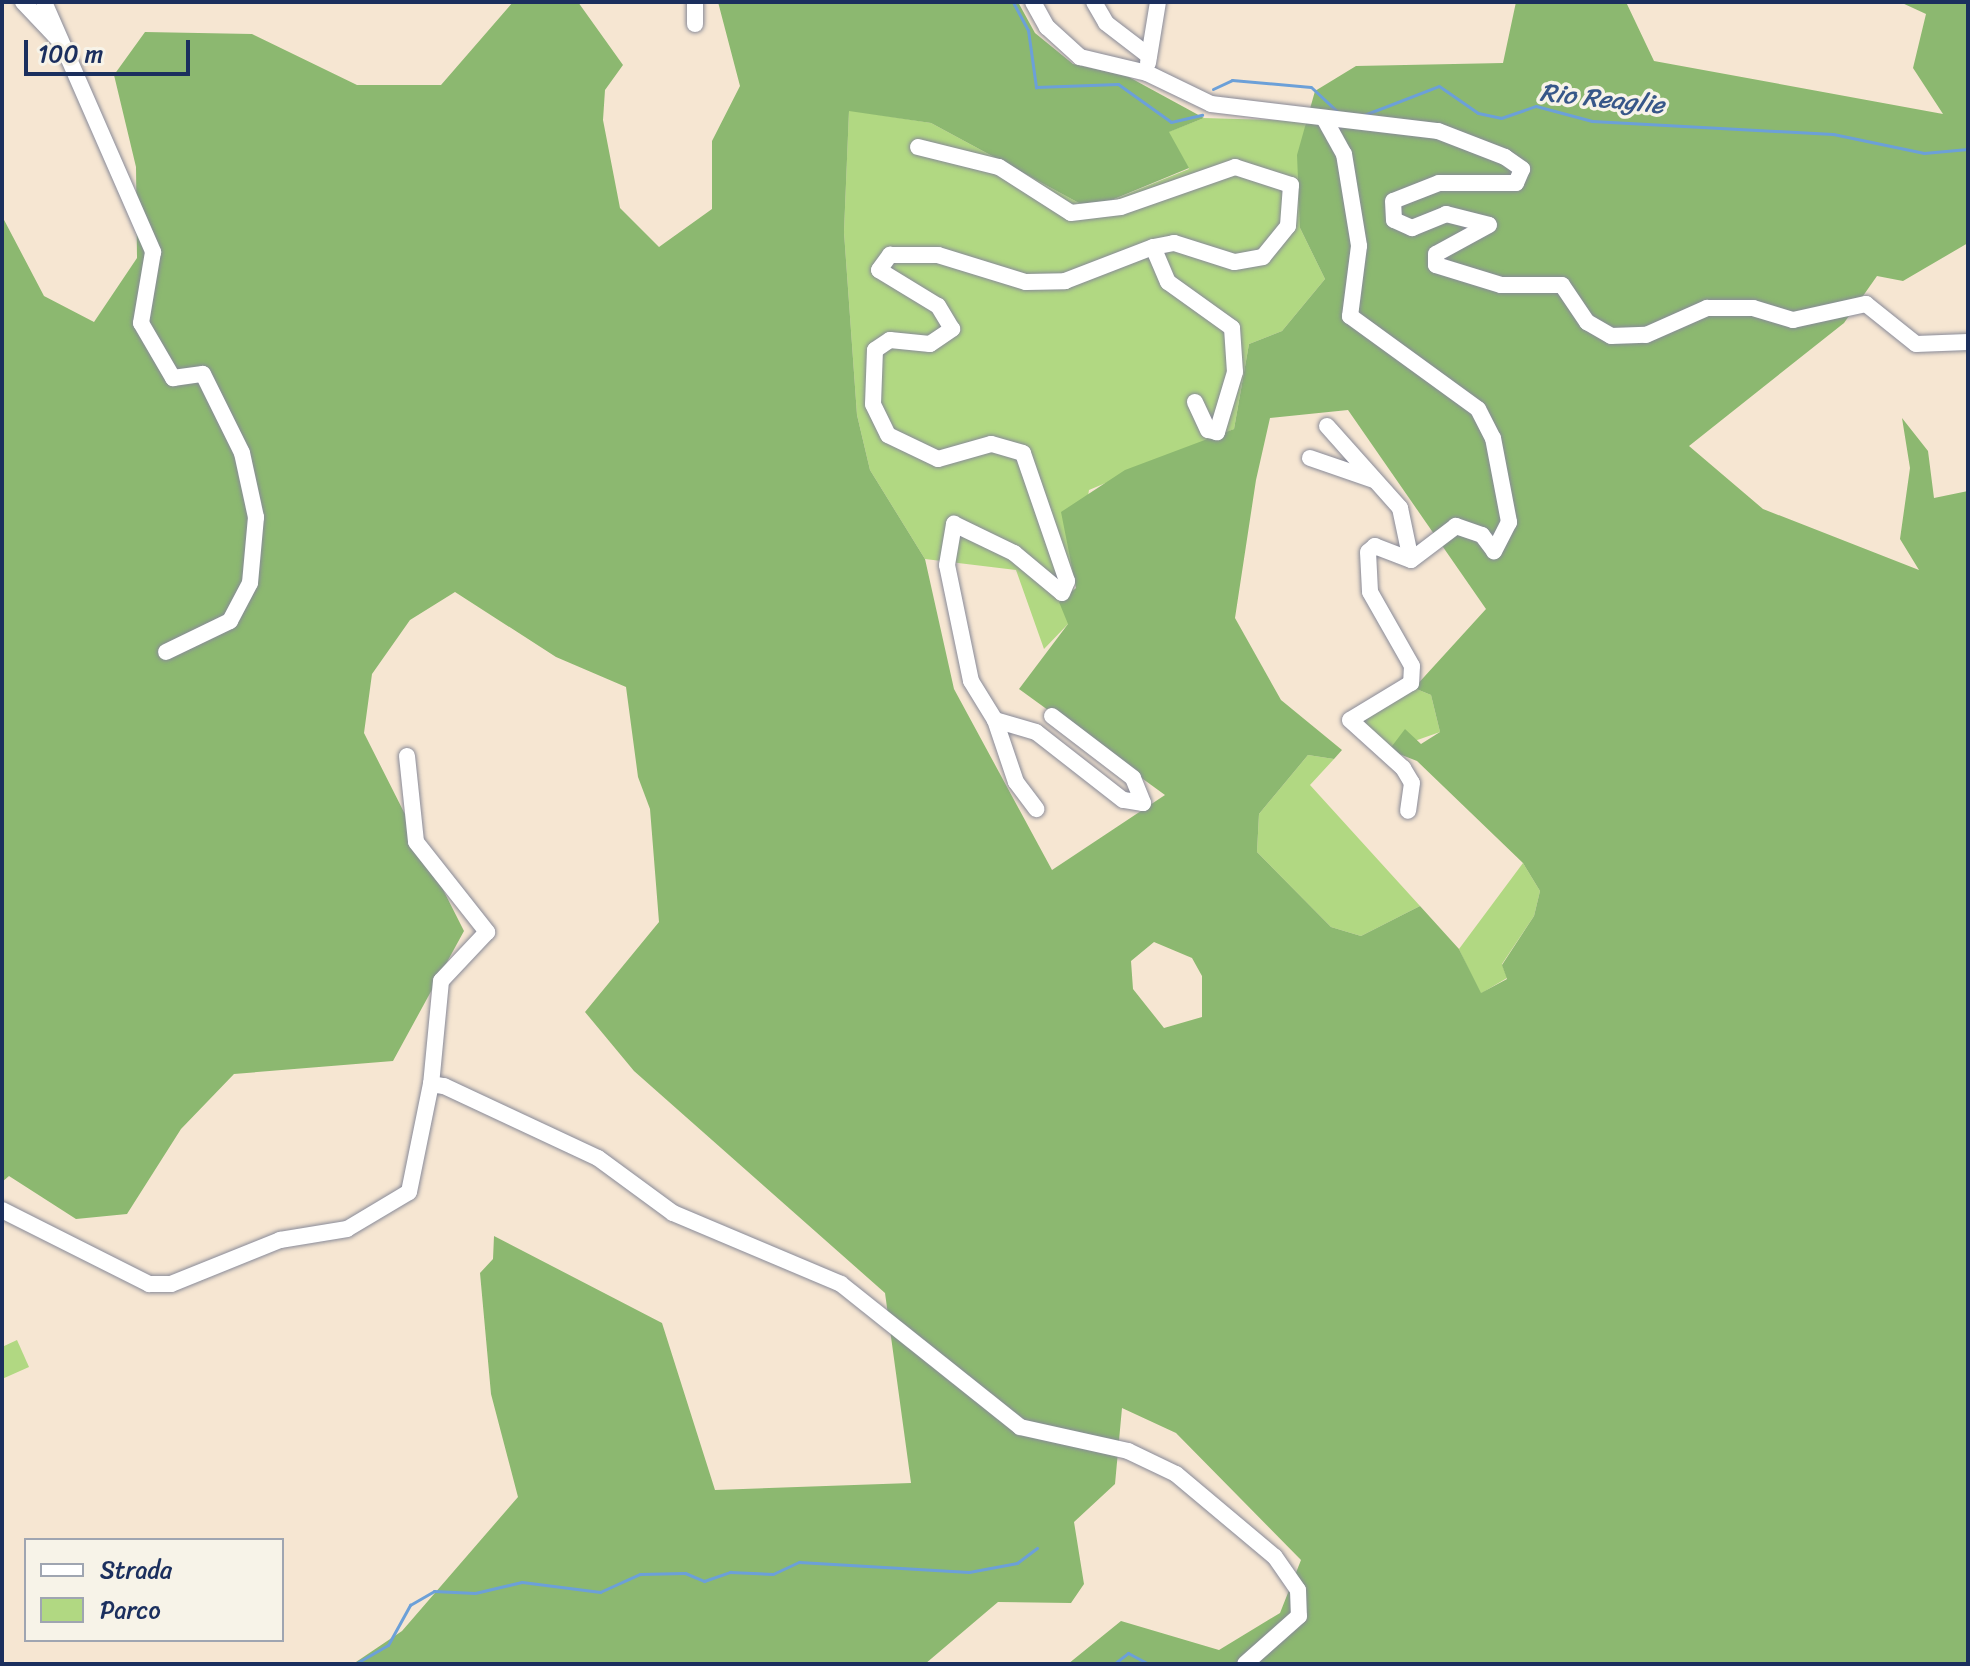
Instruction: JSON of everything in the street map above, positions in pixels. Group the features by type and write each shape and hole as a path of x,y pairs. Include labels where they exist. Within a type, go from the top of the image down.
{"street":[{"path":"23,2 62,41"},
{"path":"44,2 153,252 141,323 173,378 203,374 242,453 256,517 250,583 230,621 166,652"},
{"path":"695,2 695,24"},
{"path":"1033,2 1047,27 1080,57 1148,64"},
{"path":"1094,2 1106,23 1148,64 1211,104 1325,120 1438,131 1482,144 1522,169 1516,183 1439,183 1393,201 1394,220 1412,228 1446,214 1489,225 1436,254 1436,265 1501,285 1562,285 1587,322 1611,336 1646,335 1707,308 1753,308 1793,320 1866,304 1916,344 1968,342"},
{"path":"1148,64 1158,2"},
{"path":"1325,120 1344,154 1359,246 1350,316 1478,409 1493,438 1509,522 1499,549 1456,526 1411,560"},
{"path":"918,147 999,167 1071,213 1121,207 1235,167 1294,193 1282,237 1250,262 1174,243 1153,247 1065,281 1026,282 938,255 881,260 886,277 938,306 952,329 930,344 890,340 875,350 876,415 915,454 938,459 991,444 1023,453 1067,581 1062,593 964,523 947,535 971,681 995,720 1016,782 1036,809"},
{"path":"1153,247 1168,282 1232,328 1235,372 1217,432 1199,419 1195,402"},
{"path":"1327,426 1400,508 1411,560"},
{"path":"1310,458 1374,480"},
{"path":"1408,811 1412,783 1403,768 1350,720 1411,683 1412,666 1370,592 1368,552 1375,546 1411,560"},
{"path":"995,720 1036,732 1123,800 1143,803 1133,778 1052,716"},
{"path":"2,1210 149,1284 171,1284 280,1240 347,1229 409,1192 431,1084 441,981 487,932 416,842 407,756"},
{"path":"431,1084 598,1158 673,1213 841,1284 1020,1427 1128,1451 1176,1474 1275,1557 1298,1590 1299,1616 1245,1664"}],"green space":[{"path":"513,2 578,2 623,65 605,90 603,120 620,208 659,247 712,209 712,141 740,86 718,2 1018,2 1035,33 1073,64 1127,76 1204,118 1169,132 1189,168 1090,209 931,123 849,111 844,232 857,415 870,470 925,559 954,689 1052,870 1165,795 1019,689 1068,624 1059,602 1076,588 1061,512 1125,470 1234,429 1249,344 1282,331 1325,279 1300,228 1297,155 1315,91 1356,66 1503,63 1516,2 1626,2 1654,61 1943,114 1913,68 1926,14 1900,2 1968,2 1968,243 1903,281 1877,276 1844,323 1689,446 1763,509 1919,570 1900,539 1910,468 1902,418 1928,451 1934,498 1968,491 1968,1664 1068,1664 1121,1621 1219,1650 1280,1613 1301,1560 1176,1433 1122,1408 1115,1484 1074,1522 1084,1584 1071,1603 998,1602 925,1664 353,1664 402,1631 518,1497 491,1394 480,1273 493,1259 494,1236 662,1323 715,1490 911,1483 885,1293 634,1071 585,1012 659,922 650,809 638,777 626,687 556,657 455,592 410,620 372,674 364,733 464,931 393,1061 234,1074 181,1129 127,1214 76,1219 9,1176 2,1182 2,216 44,296 94,322 137,258 136,167 114,75 145,32 252,34 357,85 441,85","holes":["1348,410 1486,609 1414,688 1431,695 1440,732 1421,744 1405,729 1389,750 1417,761 1523,863 1540,891 1534,916 1502,965 1507,979 1481,993 1459,949 1420,906 1361,936 1331,927 1257,852 1259,814 1308,755 1334,759 1342,750 1281,700 1235,618 1256,480 1270,418","1154,942 1192,958 1202,976 1202,1017 1164,1028 1133,989 1131,961"]},
{"path":"849,110 931,123 1090,209 1189,169 1168,132 1204,118 1306,121 1300,228 1325,279 1282,331 1249,344 1234,429 1089,490 1068,624 1044,649 1016,570 925,559 870,470 857,415 844,232"},
{"path":"1414,688 1431,695 1440,732 1389,750 1358,724"},
{"path":"1308,755 1334,759 1310,785 1420,906 1361,936 1331,927 1257,852 1259,814"},
{"path":"1523,863 1540,891 1534,916 1502,964 1507,978 1480,994 1459,949"},
{"path":"17,1340 29,1367 2,1379 2,1347"}],"waterway":[{"name":"Rio Reaglie","path":"1013,2 1028,30 1036,87 1118,84 1171,122 1202,115"},
{"name":"Rio Reaglie","path":"1213,89 1232,80 1311,87 1337,111"},
{"name":"Rio Reaglie","path":"1364,115 1439,86 1478,113 1501,118 1536,106 1592,121 1833,134 1924,153 1968,149"},
{"path":"355,1664 388,1645 410,1605 434,1591 475,1593 522,1582 600,1592 640,1574 685,1573 704,1581 730,1572 773,1574 799,1562 969,1572 1017,1563 1037,1548"},
{"path":"1114,1664 1128,1653 1149,1664"}]}
